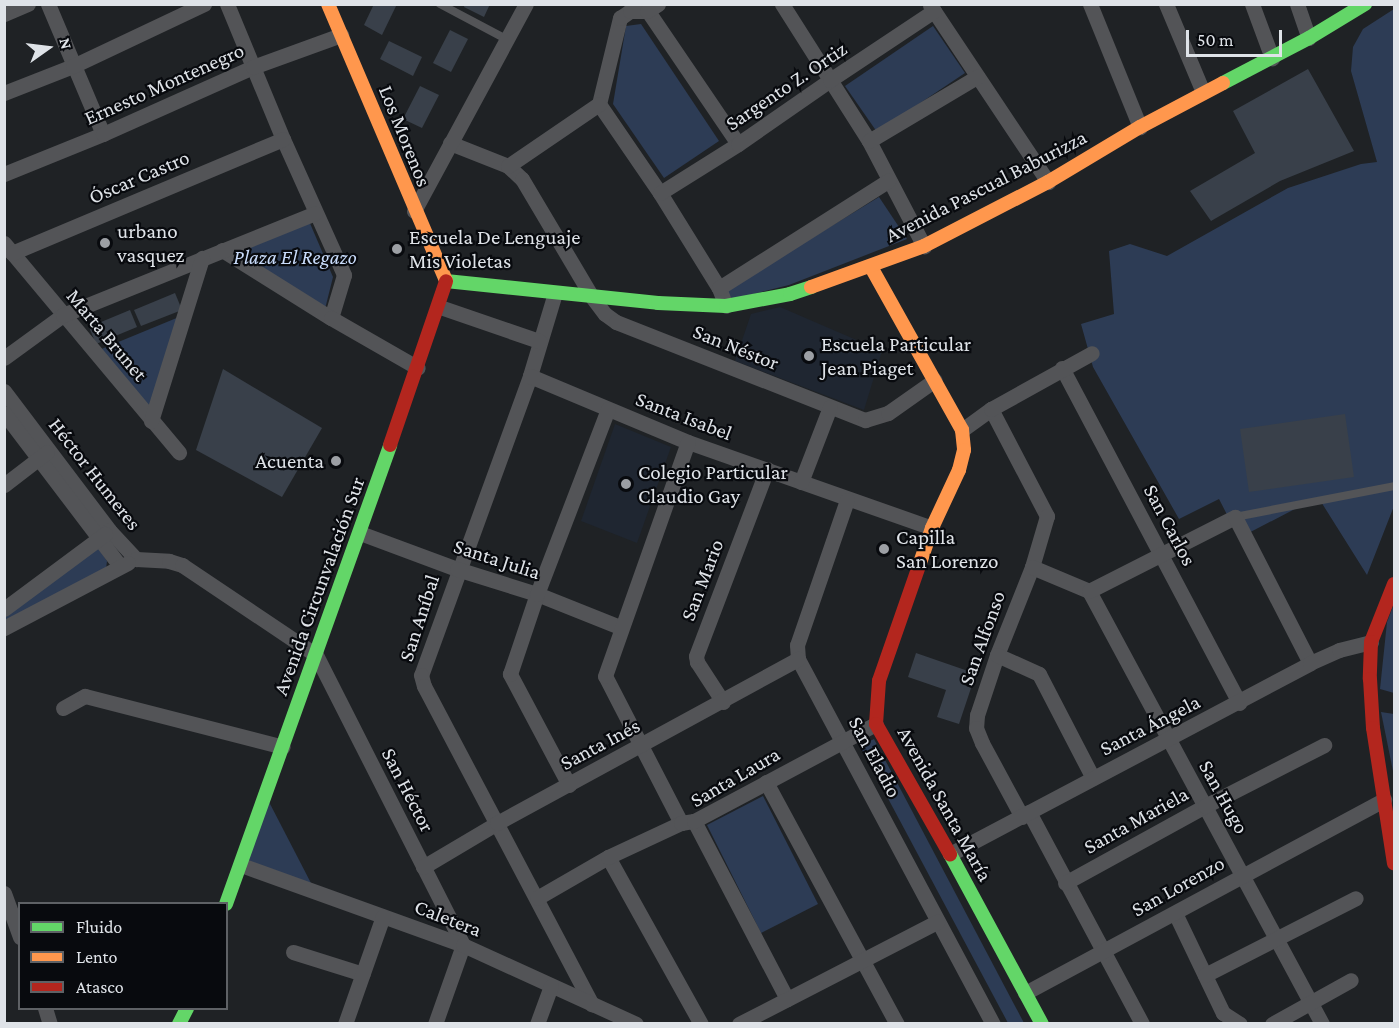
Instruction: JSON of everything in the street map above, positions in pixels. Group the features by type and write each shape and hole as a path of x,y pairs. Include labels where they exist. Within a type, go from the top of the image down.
{"main road":[{"name":"Los Morenos","path":"328,4 414,211 446,281"},
{"name":"Avenida Pascual Baburizza","path":"446,281 592,297 726,306 790,294 871,267 924,246 1047,182 1140,127 1309,38 1365,4"},
{"name":"Avenida Pascual Baburizza","path":"1309,38 1382,4"},
{"name":"Avenida Santa María","path":"871,267 962,430 964,450 959,470 932,528 879,681 876,724 1042,1023"},
{"name":"Avenida Circunvalación Sur","path":"227,902 440,307 446,281"},
{"path":"1395,584 1371,642 1370,680 1373,728 1395,863"}],"street":[{"path":"4,14 28,4"},
{"path":"48,4 103,134"},
{"path":"4,93 73,66 204,4"},
{"path":"227,4 283,139 344,275 331,318"},
{"path":"414,211 526,4"},
{"path":"782,4 869,141 924,246"},
{"path":"1090,4 1140,127"},
{"path":"1166,4 1203,92"},
{"path":"1252,4 1272,58"},
{"path":"1297,4 1309,38"},
{"path":"450,143 508,166 599,104 620,18 630,11 649,7 738,144"},
{"path":"932,8 1047,182"},
{"name":"Sargento Z. Ortiz","path":"660,194 738,144 932,8"},
{"name":"Ernesto Montenegro","path":"4,174 103,134 253,67 341,36"},
{"path":"869,141 977,77"},
{"path":"599,104 660,194 719,288 726,306"},
{"name":"Óscar Castro","path":"8,248 283,139"},
{"name":"San Néstor","path":"508,166 522,179 592,297 604,314 616,322 864,420 878,417 935,380"},
{"path":"719,288 889,180"},
{"path":"4,358 63,315 315,213"},
{"name":"Marta Brunet","path":"8,248 179,452"},
{"path":"222,250 331,318 418,368"},
{"path":"151,421 202,258"},
{"name":"San Aníbal","path":"555,293 530,376 457,569 421,675 424,686 592,1004"},
{"path":"440,307 539,341"},
{"path":"962,430 991,409 1092,353"},
{"name":"San Carlos","path":"1062,368 1239,703"},
{"path":"530,376 608,409"},
{"name":"Héctor Humeres","path":"4,391 45,454 104,535 120,566"},
{"path":"801,482 830,407"},
{"name":"Santa Isabel","path":"569,785 510,674 537,594 608,409 847,500 932,528"},
{"name":"San Alfonso","path":"991,409 1047,516 1032,567 997,656 977,715 976,728 1142,1023"},
{"name":"Héctor Humeres","path":"4,413 45,454"},
{"path":"537,898 608,857 687,822 605,676 620,627 688,441"},
{"path":"4,485 45,454"},
{"name":"San Mario","path":"723,702 697,662 696,656 766,469"},
{"path":"798,659 797,645 847,500"},
{"path":"1032,567 1089,591 1235,517 1310,663"},
{"name":"Santa Julia","path":"360,533 457,569 537,594 620,627"},
{"path":"4,609 104,535"},
{"name":"Héctor Humeres","path":"104,535 136,559 169,561 182,565 316,655"},
{"path":"4,628 136,559"},
{"name":"San Hugo","path":"1089,591 1322,1023"},
{"name":"Santa Ángela","path":"950,854 1239,703 1310,663 1339,650 1371,642"},
{"name":"San Héctor","path":"316,655 463,945"},
{"path":"997,656 1039,674 1093,778"},
{"name":"Santa Inés","path":"423,867 497,823 723,702 798,659"},
{"name":"San Eladio","path":"798,659 844,741 937,921 993,1023"},
{"path":"63,708 85,696 283,747"},
{"name":"Santa Laura","path":"787,999 687,822 876,724"},
{"name":"Santa Mariela","path":"1065,883 1205,806 1324,745"},
{"path":"766,782 861,961 897,1023"},
{"name":"San Lorenzo","path":"1025,993 1175,913 1243,873 1384,800"},
{"path":"608,857 700,1023"},
{"name":"Caletera","path":"241,865 463,945 636,1023"},
{"path":"4,893 18,932"},
{"path":"1205,975 1356,898"},
{"path":"1175,913 1223,1013 1240,1023"},
{"path":"345,1023 383,916"},
{"path":"739,1023 937,921"},
{"path":"435,1023 463,945"},
{"path":"293,952 363,974"},
{"path":"1272,1023 1351,980"},
{"path":"537,1023 551,986"}],"lane":[{"path":"440,4 506,39"},
{"path":"1235,517 1395,486"}],"shaded area":[{"name":"Escuela Particular Jean Piaget","path":"780,307 882,351 864,410 735,361 751,314"},
{"name":"Colegio Particular Claudio Gay","path":"615,424 671,447 637,543 581,521"}],"green space":[{"path":"1394,9 1394,506 1367,575 1318,497 1239,538 1219,499 1179,519 1093,367 1081,324 1114,314 1109,251 1130,244 1167,256 1288,188 1361,164 1377,162 1351,71 1353,47 1363,29"},
{"path":"641,24 719,141 664,178 613,104 626,26"},
{"path":"933,26 965,73 877,132 845,86"},
{"path":"879,197 907,239 789,285 730,300 723,292"},
{"name":"Plaza El Regazo","path":"309,221 333,277 325,309 244,258 241,250"},
{"path":"179,317 149,410 99,350"},
{"path":"94,549 99,549 107,561 106,569 5,622 5,617"},
{"path":"1394,604 1394,693 1380,689 1387,622"},
{"path":"1381,712 1394,714 1394,776"},
{"path":"874,739 1024,1023 1008,1023 860,746"},
{"path":"763,796 818,904 761,933 707,825"},
{"path":"268,800 313,887 245,860"}],"building":[{"path":"374,4 397,4 382,35 364,25"},
{"path":"465,4 490,4 484,17 464,7"},
{"path":"450,30 468,39 451,72 433,63"},
{"path":"389,41 422,57 413,76 380,59"},
{"path":"1308,69 1354,151 1280,181 1211,221 1190,191 1255,153 1233,111"},
{"path":"420,86 439,95 422,128 403,119"},
{"path":"175,293 182,310 141,326 134,310"},
{"path":"130,310 137,327 96,344 89,327"},
{"path":"223,369 322,428 282,497 196,450"},
{"path":"1345,414 1354,477 1249,492 1240,429"},
{"path":"916,653 968,671 964,685 971,688 959,724 937,717 946,690 908,677"}],"traffic: fast":[{"path":"1223,83 1309,38 1365,4"},
{"path":"446,281 658,303 726,306 790,294 811,287"},
{"path":"227,902 390,445"},
{"path":"950,854 1042,1024"},
{"path":"179,1024 186,1010"}],"traffic: slow":[{"path":"328,4 446,281"},
{"path":"811,287 924,246 1048,182 1140,127 1223,83"},
{"path":"871,267 962,430 964,450 959,470 932,528 920,563"}],"traffic: jam":[{"path":"390,445 446,281"},
{"path":"920,563 879,681 876,724 950,854"},
{"path":"1394,584 1371,642 1370,679 1373,728 1394,863"}],"place":[{"name":"urbano vasquez","path":"105,243"},
{"name":"Escuela De Lenguaje Mis Violetas","path":"397,249"},
{"name":"Escuela Particular Jean Piaget","path":"809,356"},
{"name":"Acuenta","path":"336,461"},
{"name":"Colegio Particular Claudio Gay","path":"626,484"},
{"name":"Capilla San Lorenzo","path":"884,549"}]}
